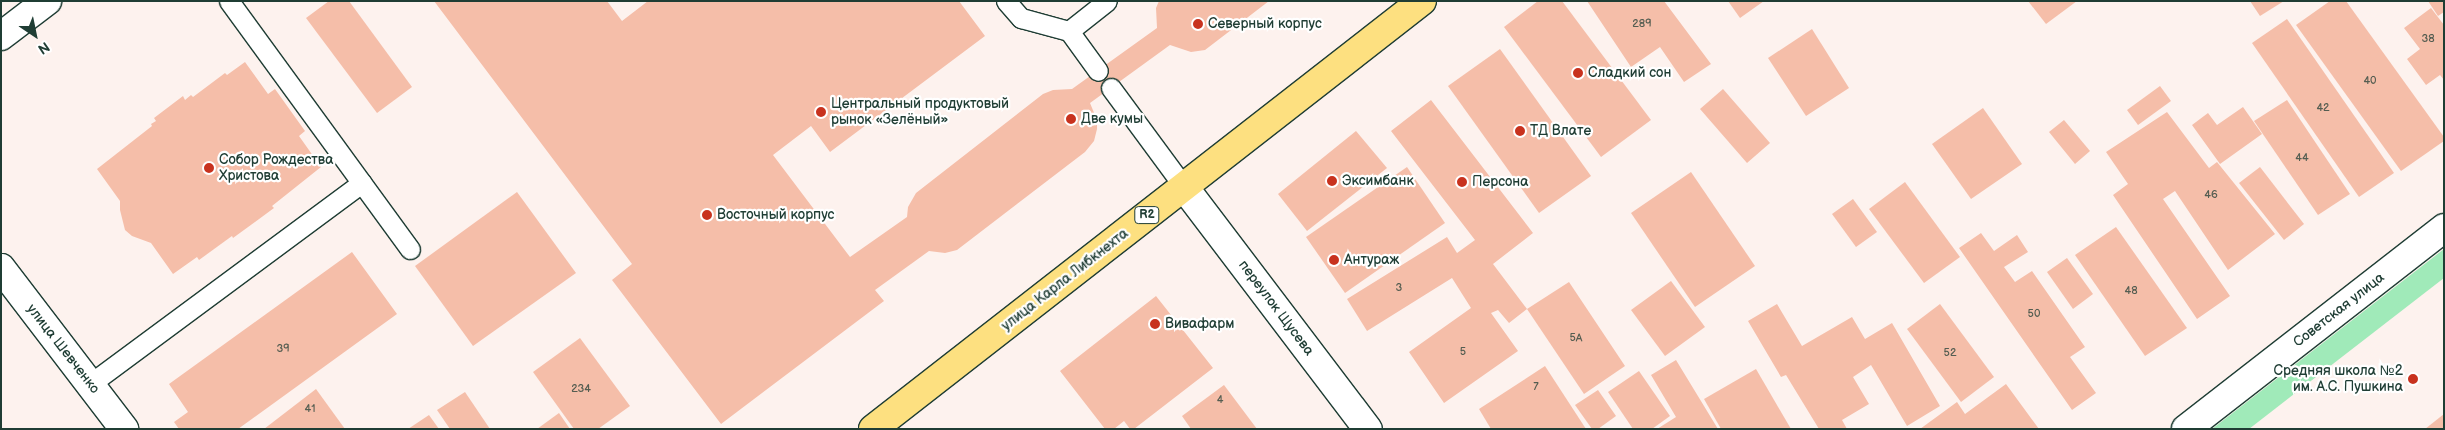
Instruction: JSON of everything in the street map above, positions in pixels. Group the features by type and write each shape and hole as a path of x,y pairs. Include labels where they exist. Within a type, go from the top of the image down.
{"main road":[{"name":"улица Карла Либкнехта","path":"872,429 1422,1"}],"street":[{"path":"1,36 47,1"},
{"name":"переулок Щусева","path":"1184,187 1368,429"},
{"name":"Советская улица","path":"2186,429 2444,228"},
{"name":"улица Шевченко","path":"1,268 124,429"}],"lane":[{"path":"229,1 410,249"},
{"path":"1006,1 1021,18 1069,31 1098,71"},
{"path":"1069,31 1107,1"},
{"path":"1111,88 1184,187"},
{"path":"90,384 362,183"}],"green space":[{"path":"2444,249 2444,278 2249,429 2212,429"}],"building":[{"path":"329,1 349,1 412,87 377,113 306,18"},
{"name":"Центральный продуктовый рынок «Зелёный»","path":"434,1 607,1 622,21 648,1 959,1 985,36 830,152 811,126 773,155 850,257 907,217 908,207 916,193 1043,94 1053,90 1072,89 1157,28 1156,8 1159,1 1269,1 1205,50 1191,52 1170,45 1090,103 1097,120 1097,129 1094,141 1085,152 957,250 945,253 929,251 875,290 884,301 721,424 612,280 632,264"},
{"name":"Сладкий сон","path":"1538,1 1562,1 1651,120 1601,157 1504,27"},
{"path":"1587,1 1664,1 1711,64 1684,82 1660,47 1631,67"},
{"path":"1728,1 1764,1 1740,18"},
{"path":"2028,1 2077,1 2046,24"},
{"path":"2250,1 2284,1 2260,16"},
{"path":"2330,1 2346,1 2444,137 2444,141 2401,171 2296,25"},
{"path":"2428,1 2444,1 2444,12 2438,16"},
{"path":"2431,8 2444,25 2444,80 2440,75 2426,85 2407,59 2420,49 2404,28"},
{"path":"2287,19 2394,173 2359,197 2252,43"},
{"path":"1812,29 1849,88 1806,116 1768,58"},
{"name":"ТД Влате","path":"1500,49 1591,176 1539,213 1448,86"},
{"name":"Собор Рождества Христова","path":"245,62 268,94 275,89 305,131 299,136 321,167 272,206 274,208 233,238 232,236 199,260 197,257 173,274 151,243 132,236 125,230 120,210 120,201 97,169 152,126 151,124 156,121 154,118 183,96 185,100 191,95 193,97 225,73 227,75"},
{"path":"2160,86 2171,101 2138,125 2127,110"},
{"path":"1723,89 1770,143 1747,163 1700,109"},
{"path":"1431,100 1533,233 1493,264 1527,309 1509,323 1498,310 1491,313 1518,351 1444,403 1409,352 1471,308 1452,278 1367,331 1347,299 1447,237 1457,253 1475,240 1391,131"},
{"path":"2287,100 2350,194 2318,215 2254,121"},
{"path":"2243,107 2262,134 2220,164 2192,125 2208,113 2217,125"},
{"path":"1983,108 2022,164 1971,199 1932,144"},
{"path":"2167,112 2209,168 2217,162 2275,234 2228,270 2175,191 2163,199 2230,296 2197,319 2113,195 2128,184 2106,152"},
{"path":"2064,120 2090,151 2075,164 2049,132"},
{"name":"Эксимбанк","path":"1356,131 1387,168 1307,231 1278,194"},
{"path":"1407,167 1445,223 1345,293 1306,237"},
{"path":"2260,167 2304,224 2284,240 2239,183"},
{"path":"1691,172 1755,266 1695,307 1631,213"},
{"path":"1905,182 1960,257 1924,283 1869,209"},
{"path":"517,192 576,273 473,346 415,266"},
{"path":"1853,199 1877,232 1856,247 1832,214"},
{"path":"2116,227 2187,328 2145,356 2075,255"},
{"path":"1981,233 1994,251 2017,235 2028,252 2004,267 2015,282 2032,271 2085,347 2070,357 2096,393 2072,410 1959,248"},
{"path":"352,252 397,314 238,429 179,429 174,422 188,412 169,384"},
{"path":"2067,258 2093,294 2073,309 2047,272"},
{"path":"1671,281 1705,327 1665,356 1631,310"},
{"path":"1569,282 1625,366 1584,394 1527,309"},
{"path":"1156,296 1213,368 1134,429 1130,429 1124,421 1114,429 1105,429 1060,371"},
{"path":"1777,304 1802,346 1852,317 1865,339 1892,323 1940,406 1907,426 1871,365 1853,377 1869,404 1842,420 1847,429 1819,429 1786,375 1781,377 1748,321"},
{"path":"1940,304 1994,377 1961,402 1907,329"},
{"path":"580,338 630,406 598,429 574,429 533,372"},
{"path":"1676,360 1718,429 1657,429 1676,417 1651,375"},
{"path":"1545,366 1586,429 1491,429 1479,409"},
{"path":"1756,369 1791,429 1721,429 1704,399"},
{"path":"1639,371 1670,416 1652,429 1633,429 1608,392"},
{"path":"2006,384 2039,429 1920,429 1957,402 1965,414"},
{"path":"1224,385 1257,429 1191,429 1182,416"},
{"path":"316,389 345,429 264,429"},
{"path":"1598,390 1616,416 1598,429 1592,429 1575,405"},
{"path":"465,392 490,429 450,429 437,410"},
{"path":"559,413 570,429 537,429"},
{"path":"2444,414 2444,429 2425,429"},
{"path":"429,415 439,429 408,429"}],"place":[{"name":"Северный корпус","path":"1198,24"},
{"name":"Сладкий сон","path":"1578,73"},
{"name":"Центральный продуктовый рынок «Зелёный»","path":"821,112"},
{"name":"Две кумы","path":"1071,119"},
{"name":"ТД Влате","path":"1520,131"},
{"name":"Собор Рождества Христова","path":"209,168"},
{"name":"Эксимбанк","path":"1332,181"},
{"name":"Персона","path":"1462,182"},
{"name":"Восточный корпус","path":"707,215"},
{"name":"Антураж","path":"1334,260"},
{"name":"Вивафарм","path":"1155,324"},
{"name":"Средняя школа №2 им. А.С. Пушкина","path":"2413,379"}]}
